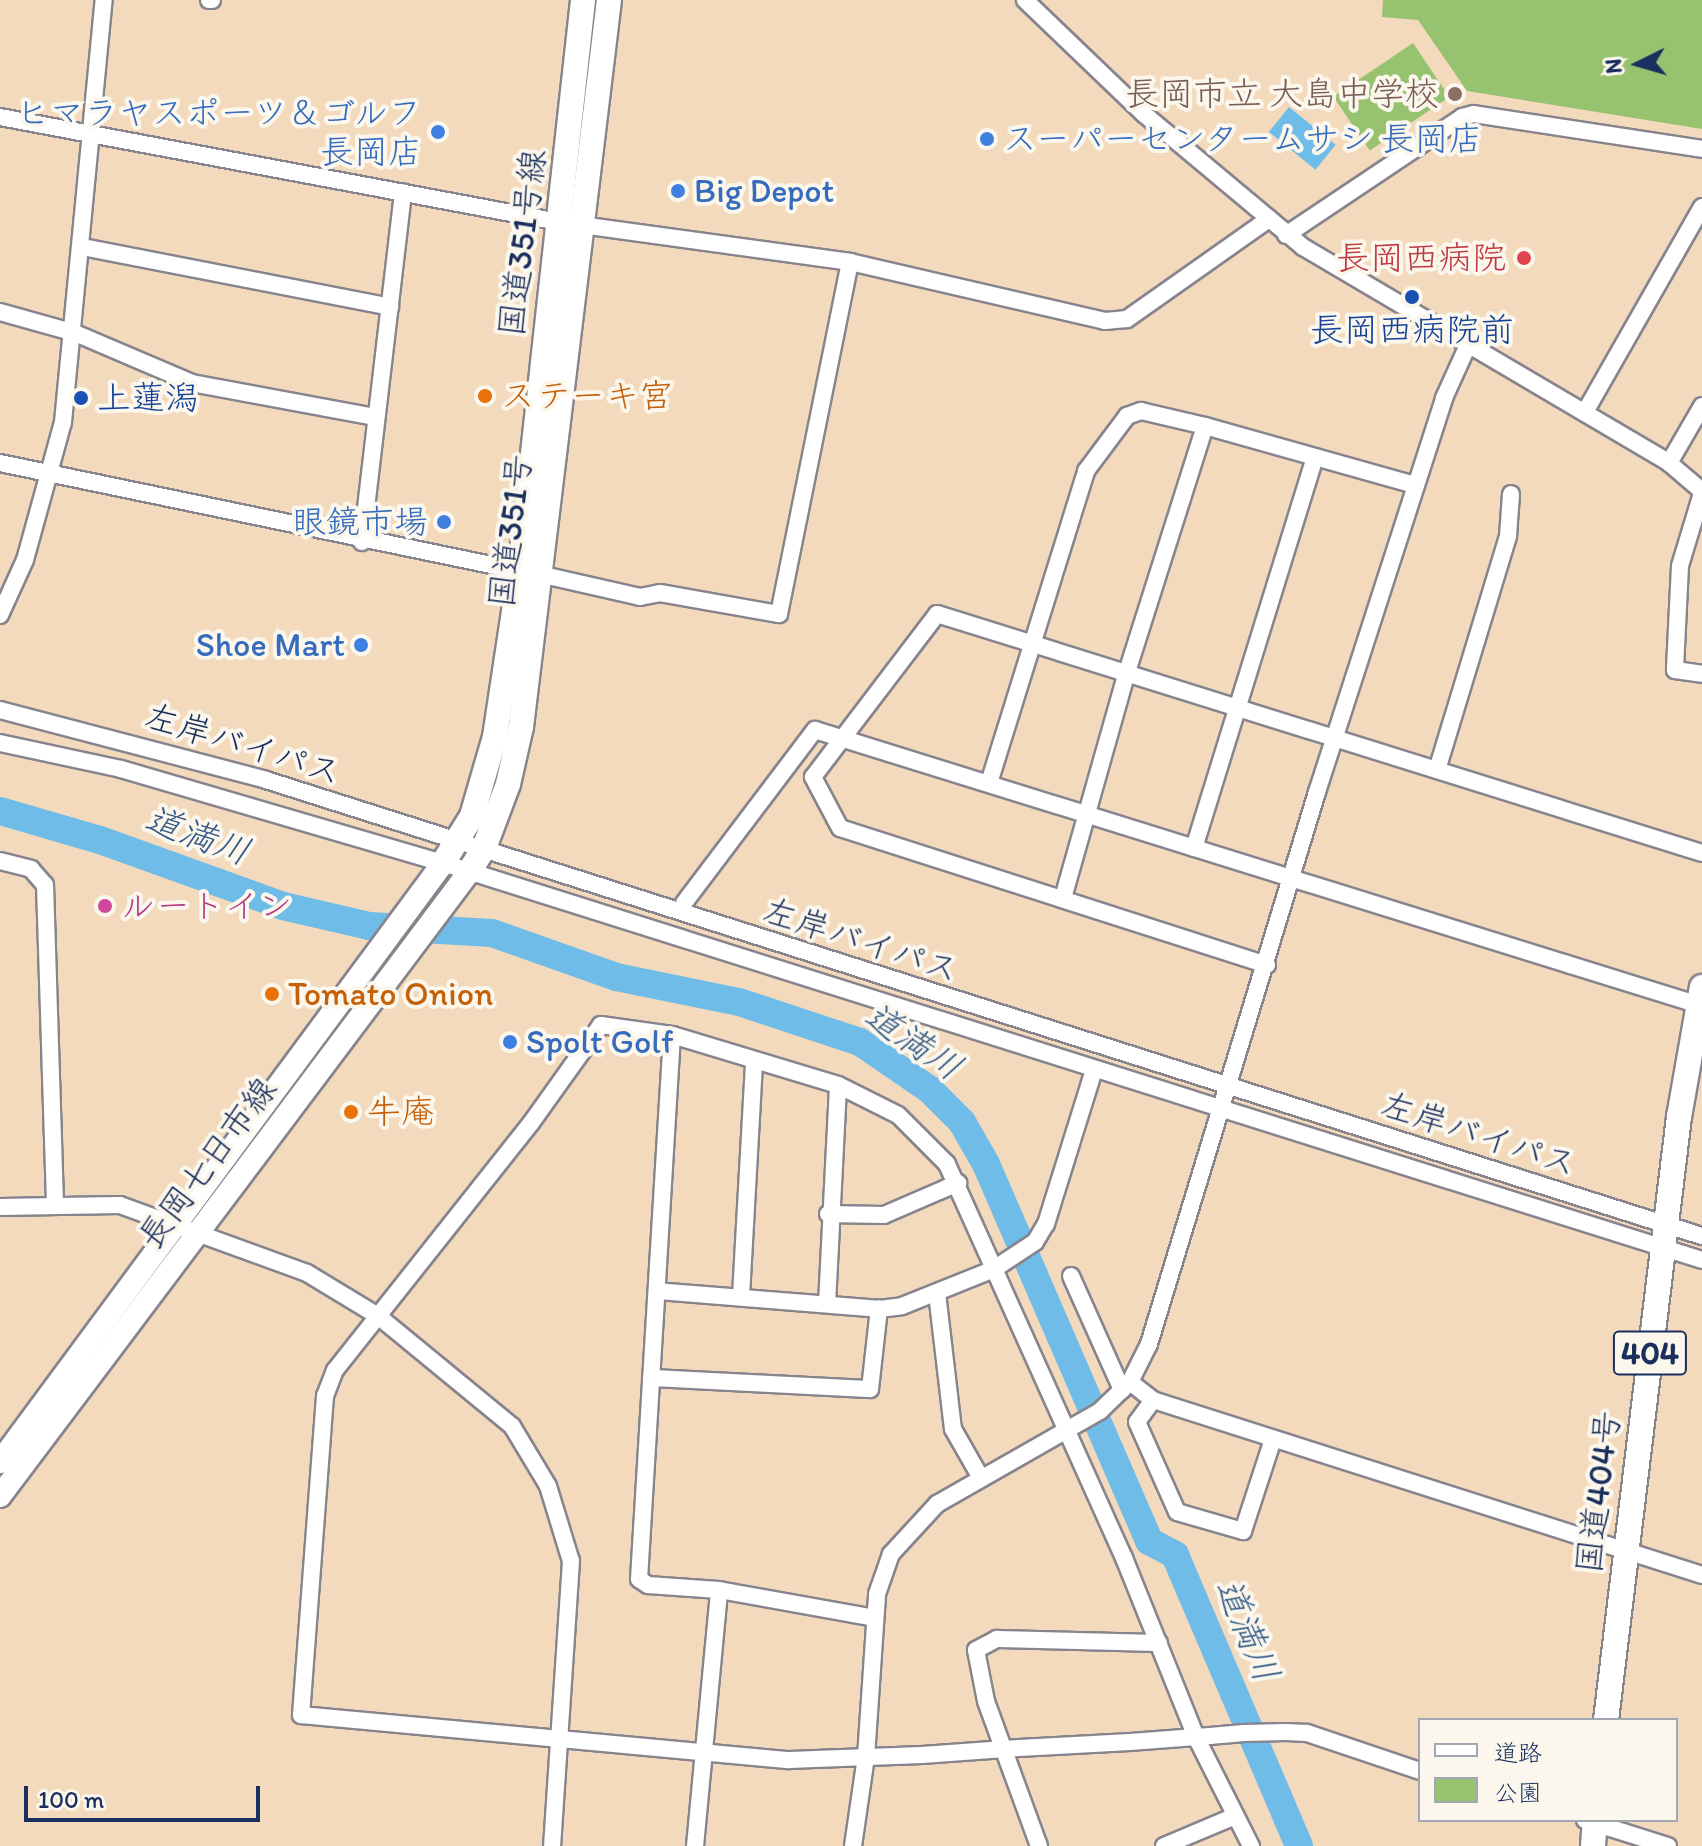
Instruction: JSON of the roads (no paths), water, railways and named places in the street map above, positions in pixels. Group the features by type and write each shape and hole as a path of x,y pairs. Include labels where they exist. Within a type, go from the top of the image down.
{"highway":[{"name":"国道351号線","path":"571,224 583,0"},
{"name":"国道351号","path":"469,872 484,848 515,758 529,573 571,224 609,0"},
{"path":"443,863 472,816 492,751 529,573"},
{"name":"国道404号","path":"1606,1718 1664,1250 1701,999"}],"main road":[{"name":"長岡七日市線","path":"0,1462 443,863"},
{"name":"長岡七日市線","path":"0,1496 469,872"}],"street":[{"path":"0,615 25,560 49,475 75,333 104,0"},
{"path":"1025,0 1144,114 1286,235 1350,278 1669,463 1702,492 1680,566 1675,670 1702,674"},
{"path":"1286,235 1462,117 1474,114 1702,149"},
{"path":"0,117 571,224 850,262 1105,321 1127,319 1269,219"},
{"path":"362,542 403,192"},
{"path":"1585,412 1702,207"},
{"path":"82,247 390,307"},
{"path":"0,463 362,542 640,597 660,593 779,614 850,262"},
{"path":"0,312 75,333 192,383 376,417"},
{"path":"853,1846 866,1757 875,1618 884,1570 900,1539 920,1516 981,1478 1082,1424 1123,1389 1149,1344 1415,485 1448,385 1468,345"},
{"path":"1669,463 1702,406"},
{"path":"989,783 1093,459 1127,416 1141,411 1205,426 1415,485"},
{"path":"1063,898 1127,672 1205,426"},
{"path":"1194,848 1315,458"},
{"path":"1437,770 1508,536 1511,494"},
{"path":"1267,965 840,828 813,777 937,614 1702,853"},
{"name":"左岸バイパス","path":"0,710 177,754 484,848 844,967 1702,1236"},
{"path":"684,903 815,730 1293,879 1701,999"},
{"name":"左岸バイパス","path":"0,743 121,769 443,863 1702,1260"},
{"path":"0,861 31,869 45,885 55,1205"},
{"path":"1251,1846 1235,1816 1203,1737 1066,1433 999,1266 958,1183 916,1129 875,1101 838,1085 672,1035 601,1025 531,1123 335,1370 325,1396 301,1715 789,1760 1003,1750 1203,1737 1262,1732 1307,1733 1418,1770"},
{"path":"672,1035 639,1579 648,1585 719,1590 875,1618"},
{"path":"741,1296 754,1061"},
{"path":"657,1291 879,1309 937,1293 999,1266 1035,1242 1046,1224 1094,1070"},
{"path":"827,1304 828,1214 838,1085"},
{"path":"828,1214 884,1215 958,1183"},
{"path":"0,1207 120,1205 307,1273 378,1316 512,1426 548,1486 571,1561 552,1846"},
{"path":"1071,1276 1123,1389 1702,1575"},
{"path":"937,1293 953,1429 981,1478"},
{"path":"651,1378 863,1392 875,1384 879,1309"},
{"path":"1153,1400 1137,1422 1177,1512 1243,1531 1273,1439"},
{"path":"695,1846 701,1751 719,1590"},
{"path":"1039,1846 979,1681 975,1658 981,1644 997,1639 1159,1643"},
{"path":"1164,1846 1235,1816"},
{"path":"1592,1827 1668,1846"}],"water":[{"path":"1289,107 1336,145 1315,170 1269,132"}],"waterway":[{"name":"道満川","path":"0,811 100,840 283,906 369,926 492,933 616,977 739,1002 860,1042 930,1090 962,1122 986,1164 1149,1541 1175,1555 1299,1846"}],"place":[{"name":"長岡市立 大島中学校","path":"1455,94"},
{"name":"ヒマラヤスポーツ＆ゴルフ 長岡店","path":"438,132"},
{"name":"スーパーセンタームサシ 長岡店","path":"987,139"},
{"name":"Big Depot","path":"678,191"},
{"name":"長岡西病院","path":"1524,258"},
{"name":"長岡西病院前","path":"1412,297"},
{"name":"ステーキ宮","path":"485,396"},
{"name":"上蓮潟","path":"81,398"},
{"name":"眼鏡市場","path":"444,522"},
{"name":"Shoe Mart","path":"361,645"},
{"name":"ルートイン","path":"105,906"},
{"name":"Tomato Onion","path":"272,994"},
{"name":"Spolt Golf","path":"510,1042"},
{"name":"牛庵","path":"351,1112"}]}
